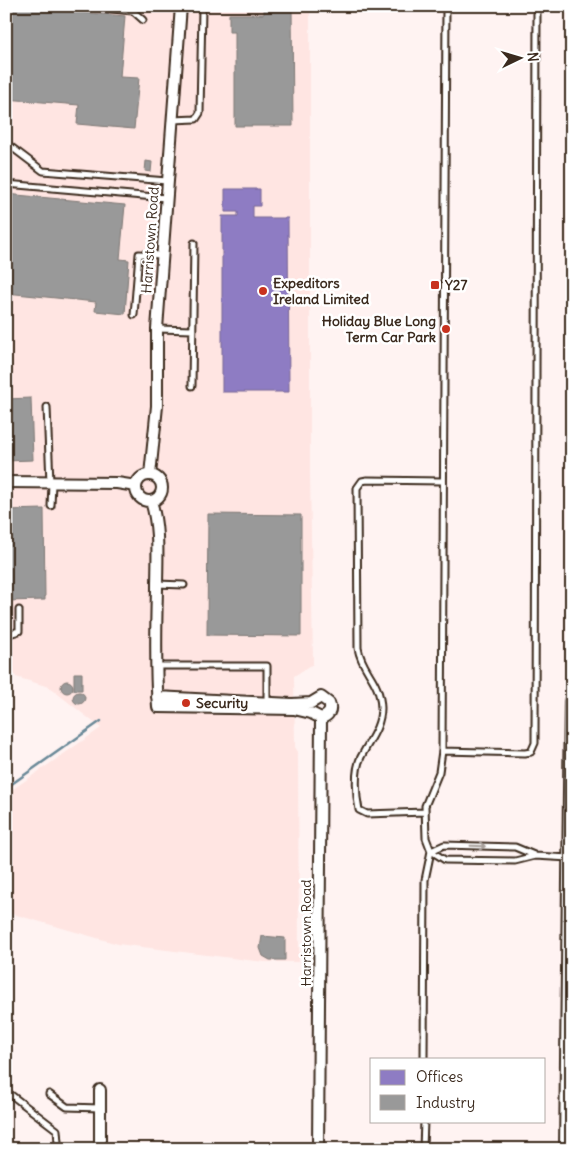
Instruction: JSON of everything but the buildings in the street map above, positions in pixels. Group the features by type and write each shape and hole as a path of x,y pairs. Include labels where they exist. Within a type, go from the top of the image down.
{"main road":[{"path":"566,1149 572,700"}],"street":[{"name":"Harristown Road","path":"150,475 157,406 157,329 181,6"},
{"path":"150,475 158,478 162,486 160,496 151,501 140,498 136,486 140,479 150,475"},
{"path":"6,482 136,486"},
{"path":"151,501 157,523 157,702"},
{"path":"157,702 267,703 315,711"},
{"path":"157,702 315,711"},
{"name":"Harristown Road","path":"315,711 318,1149"},
{"path":"100,1090 100,1149"}],"lane":[{"path":"81,6 133,11 143,20"},
{"path":"424,1058 425,880 430,851 426,838 425,812 439,772 442,751 446,6"},
{"path":"442,751 525,753 531,752 535,743 537,6"},
{"path":"172,120 196,119 200,113 202,8"},
{"path":"6,143 43,171 167,182"},
{"path":"6,184 166,198"},
{"path":"192,386 194,242"},
{"path":"134,315 139,254 162,255"},
{"path":"157,329 193,330"},
{"path":"47,406 52,506"},
{"path":"425,812 367,814 359,810 358,763 376,730 381,710 378,689 373,678 360,660 358,648 357,488 362,481 367,480 443,482"},
{"path":"157,584 184,585"},
{"path":"6,635 19,631 19,610"},
{"path":"157,666 267,666 267,703"},
{"path":"430,851 444,845 515,847 535,856"},
{"path":"430,851 445,860 515,861 535,856 571,858"},
{"path":"6,1091 57,1130 58,1142 54,1149"},
{"path":"48,1094 67,1106 100,1108"},
{"path":"423,1149 424,1122"}],"shaded area":[{"path":"6,6 310,6 310,472 313,664 294,676 295,747 298,752 299,962 265,962 118,944 6,912 6,794 101,728 49,687 16,677 10,667 6,667"}],"waterway":[{"path":"6,788 101,721"}],"place":[{"name":"Y27","path":"435,285"},
{"name":"Expeditors Ireland Limited","path":"263,291"},
{"name":"Holiday Blue Long Term Car Park","path":"446,329"},
{"name":"Security","path":"186,703"}]}
